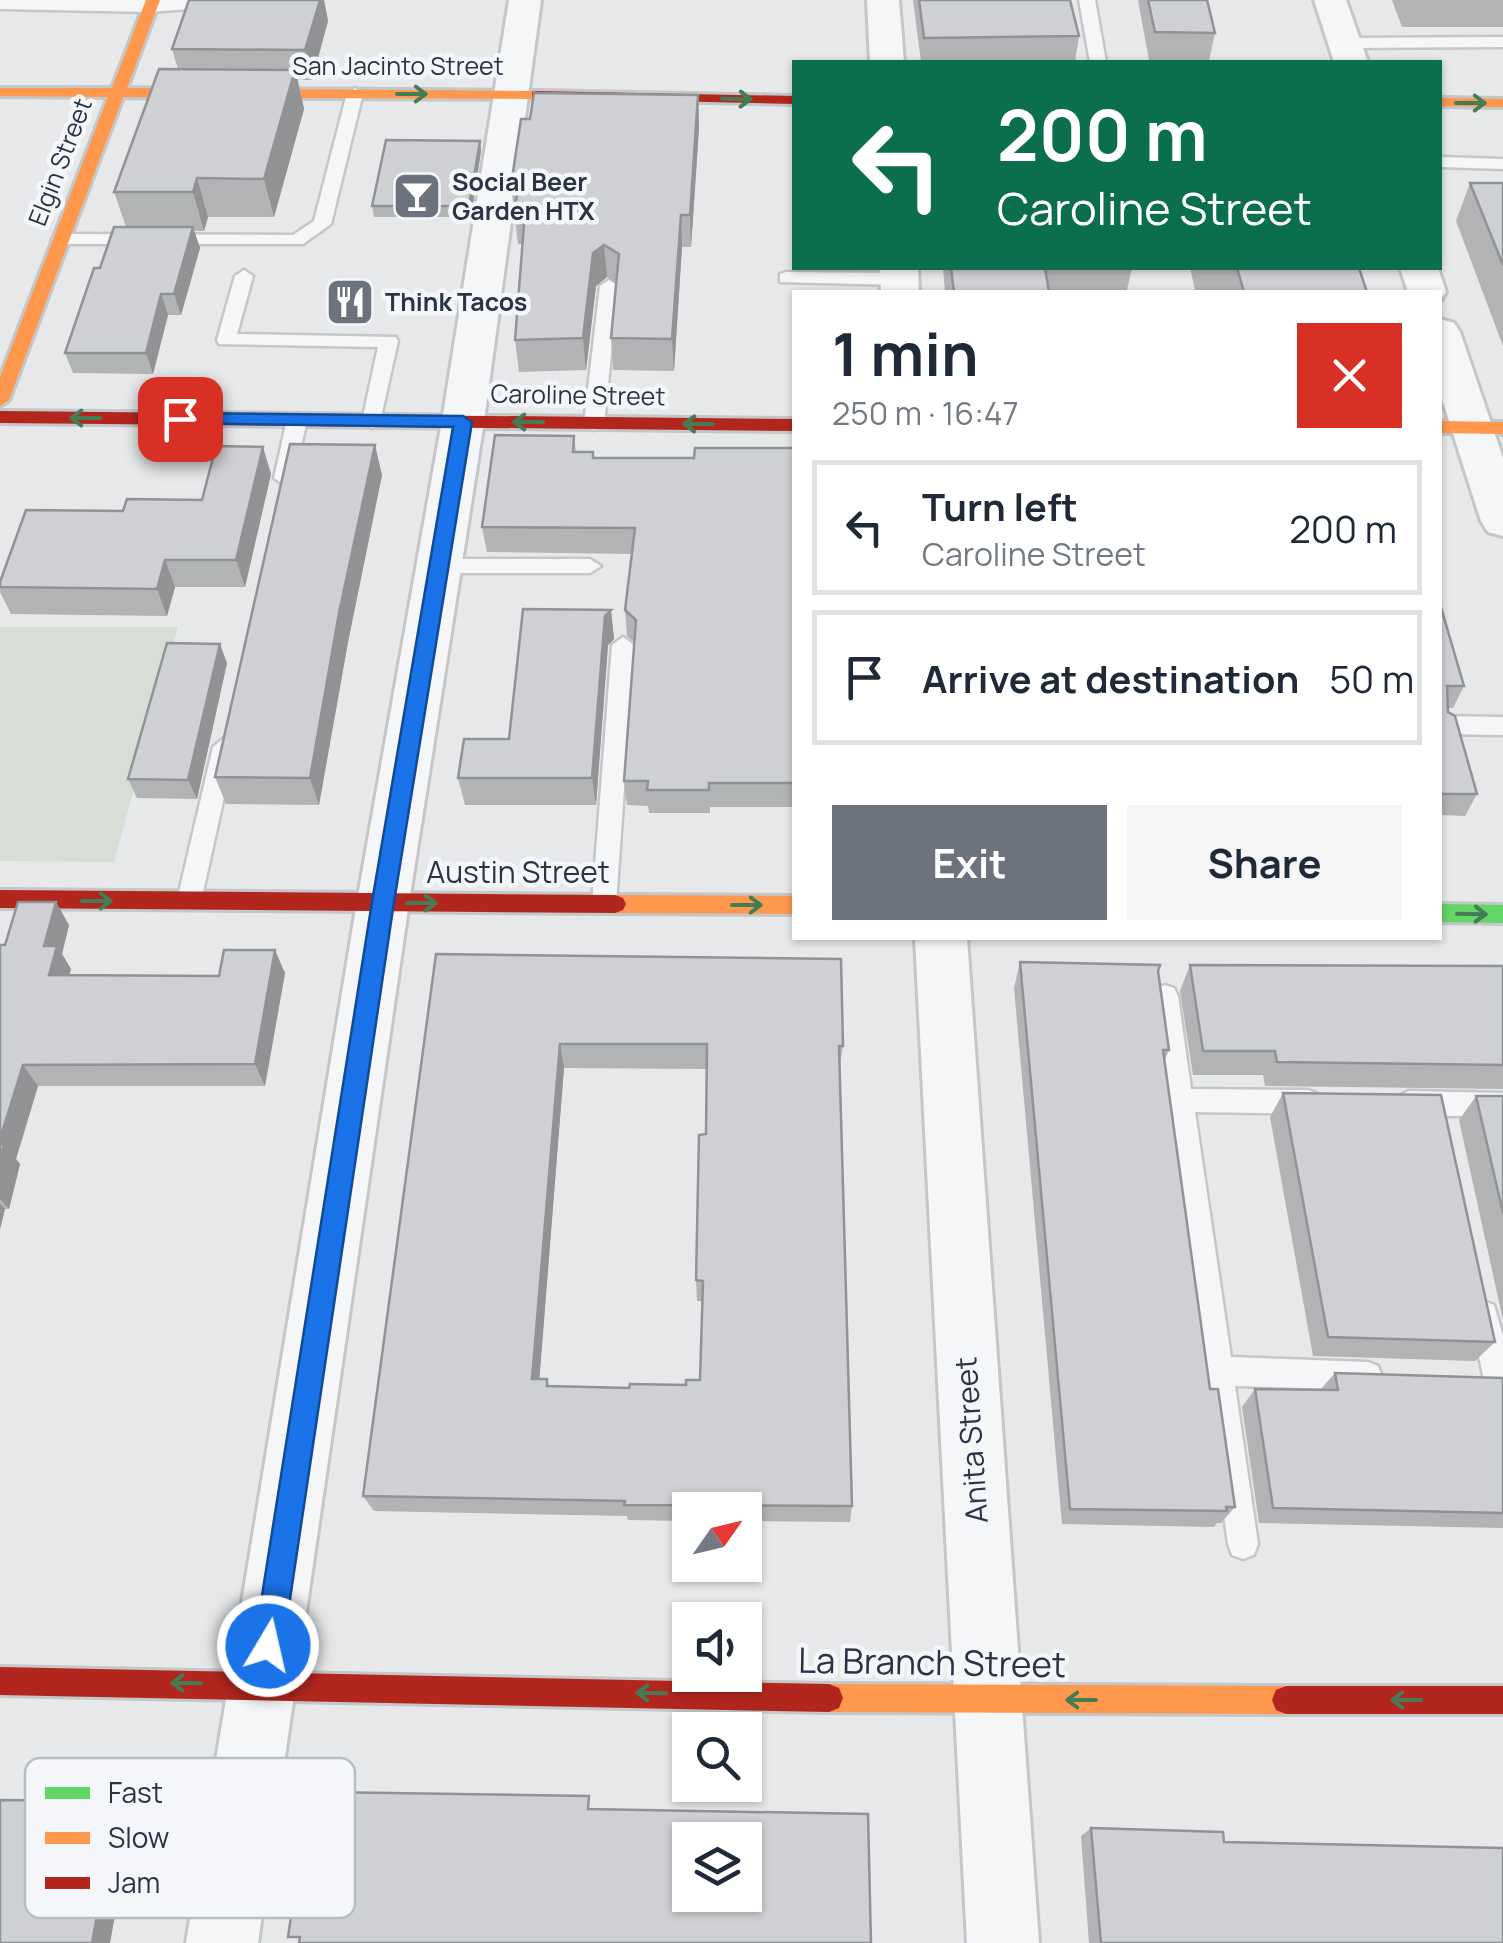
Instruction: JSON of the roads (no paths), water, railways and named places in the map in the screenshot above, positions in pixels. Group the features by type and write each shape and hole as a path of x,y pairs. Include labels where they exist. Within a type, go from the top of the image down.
{"street":[{"path":"251,1758 383,902 463,422 525,0"},
{"path":"883,0 887,60"},
{"path":"1330,0 1348,53"},
{"name":"Elgin Street","path":"0,400 152,4"},
{"name":"San Jacinto Street","path":"0,92 512,94 792,100"},
{"path":"1442,102 1503,102"},
{"path":"1442,338 1503,522"},
{"name":"Caroline Street","path":"0,417 792,425"},
{"name":"Austin Street","path":"0,899 792,905"},
{"path":"1442,913 1503,914"},
{"name":"Anita Street","path":"941,940 1003,1943"},
{"name":"La Branch Street","path":"0,1681 988,1700 1503,1700"},
{"path":"222,1943 226,1918"}],"lane":[{"path":"0,4 240,0"},
{"path":"1087,0 1098,60"},
{"path":"1348,53 1503,42"},
{"path":"61,239 297,240 322,224 355,94"},
{"path":"1442,162 1503,164"},
{"path":"244,276 226,340 389,341 372,421"},
{"path":"786,278 900,280"},
{"path":"594,423 609,286"},
{"path":"280,495 297,420"},
{"path":"439,566 590,566"},
{"path":"604,904 623,645"},
{"path":"1442,725 1503,726"},
{"path":"189,901 228,728"},
{"path":"1165,996 1243,1544"},
{"path":"1180,1100 1338,1102"},
{"path":"1378,1103 1440,1113 1503,1105"},
{"path":"1461,1379 1501,1380 1478,1288"},
{"path":"1218,1371 1405,1377"}],"place":[{"name":"Social Beer Garden HTX","path":"417,196"},
{"name":"Think Tacos","path":"350,302"}]}
